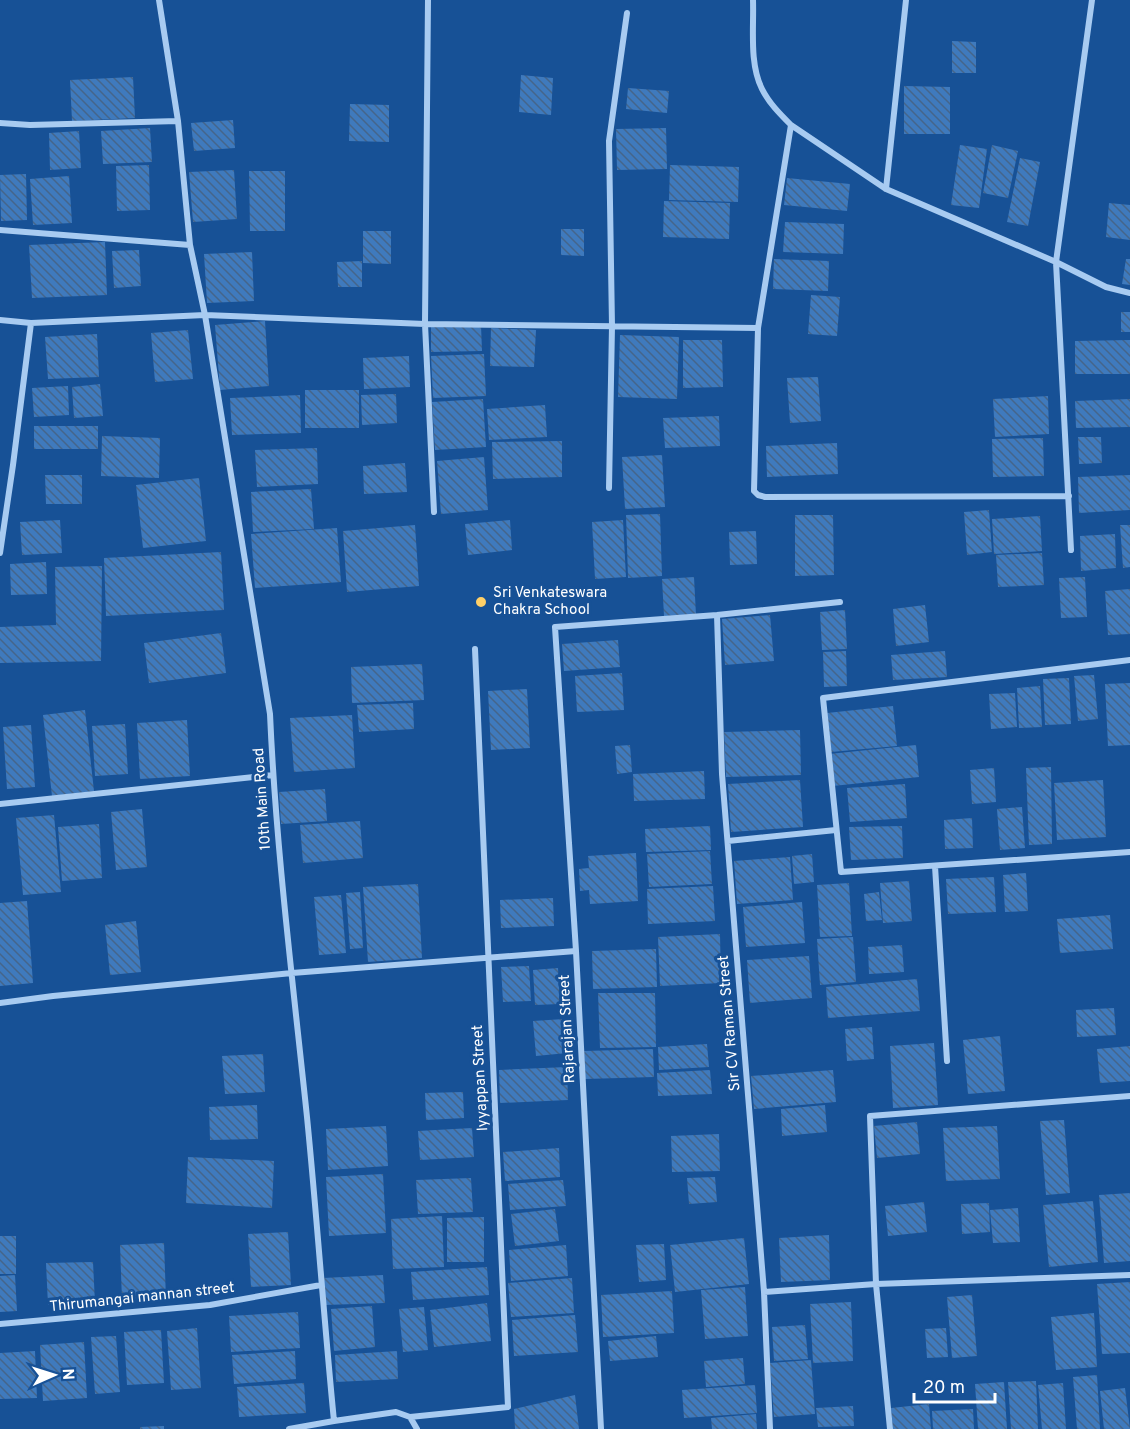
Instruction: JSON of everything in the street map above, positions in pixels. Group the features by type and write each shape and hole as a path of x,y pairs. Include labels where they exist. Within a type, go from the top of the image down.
{"street":[{"name":"10th Main Road","path":"159,0 178,121 190,244 205,315 270,714 273,775 334,1421"},
{"path":"428,0 425,324 434,512"},
{"path":"753,0 754,59 761,88 775,110 791,125 886,189 1056,262 1106,287 1130,293"},
{"path":"886,189 906,0"},
{"path":"1071,550 1056,262 1092,0"},
{"path":"609,488 612,326 609,141 627,14"},
{"path":"0,123 30,125 178,121"},
{"path":"791,125 758,328 754,491 765,497 1069,496"},
{"path":"0,230 190,244"},
{"path":"0,321 31,323 205,315 425,324 758,328"},
{"path":"0,554 31,323"},
{"path":"717,615 840,602"},
{"name":"Rajarajan Street","path":"601,1429 576,951 555,627 717,615"},
{"name":"Sir CV Raman Street","path":"717,615 722,774 764,1292 770,1429"},
{"name":"Iyyappan Street","path":"410,1417 508,1407 475,649"},
{"path":"1130,660 823,698 841,872 1130,852"},
{"path":"0,804 273,775"},
{"path":"728,841 836,830"},
{"path":"935,866 947,1061"},
{"path":"0,1004 64,995 292,973 576,951"},
{"path":"890,1429 876,1284 870,1116 1130,1096"},
{"path":"764,1292 876,1284 1130,1275"},
{"name":"Thirumangai mannan street","path":"0,1324 210,1305 321,1285"},
{"path":"289,1429 396,1412 410,1417 417,1429"}],"building":[{"path":"952,41 976,42 976,73 952,73"},
{"path":"521,75 553,78 551,115 519,112"},
{"path":"133,77 135,118 72,121 70,80"},
{"path":"904,86 950,87 950,134 904,134"},
{"path":"628,88 669,91 667,113 626,109"},
{"path":"350,104 389,105 389,142 349,141"},
{"path":"233,120 235,148 194,151 191,123"},
{"path":"150,128 152,162 103,164 101,131"},
{"path":"666,128 667,169 617,170 616,129"},
{"path":"79,131 81,168 50,170 49,133"},
{"path":"960,145 987,149 979,208 951,205"},
{"path":"992,145 1018,151 1008,198 983,193"},
{"path":"1020,158 1040,162 1028,226 1007,222"},
{"path":"149,165 150,210 117,211 116,166"},
{"path":"670,165 739,167 738,202 669,200"},
{"path":"234,170 237,219 193,222 189,172"},
{"path":"249,171 285,171 285,231 250,231"},
{"path":"26,174 27,220 1,221 0,175"},
{"path":"69,176 72,223 33,225 30,179"},
{"path":"787,178 850,184 847,211 784,205"},
{"path":"664,201 730,203 729,239 663,237"},
{"path":"1109,203 1130,205 1130,240 1106,237"},
{"path":"785,222 844,224 843,254 783,252"},
{"path":"561,229 584,229 584,256 561,255"},
{"path":"363,231 391,231 391,264 363,263"},
{"path":"105,242 107,295 32,298 29,245"},
{"path":"139,250 141,286 114,288 112,251"},
{"path":"252,252 254,301 207,303 204,254"},
{"path":"774,259 829,261 828,291 773,289"},
{"path":"1126,259 1130,259 1130,285 1122,284"},
{"path":"362,261 362,287 338,287 337,262"},
{"path":"811,295 840,297 837,336 808,334"},
{"path":"1121,312 1130,312 1130,332 1121,332"},
{"path":"265,321 269,386 220,390 215,325"},
{"path":"481,325 482,351 431,352 431,327"},
{"path":"491,328 536,330 534,367 490,366"},
{"path":"188,330 193,379 155,382 151,333"},
{"path":"97,334 99,377 48,379 45,337"},
{"path":"620,335 679,337 677,399 618,397"},
{"path":"683,340 722,340 723,387 683,388"},
{"path":"1130,340 1130,374 1075,374 1075,341"},
{"path":"484,354 486,396 433,398 431,356"},
{"path":"409,356 410,387 364,389 363,358"},
{"path":"818,377 821,421 790,423 787,378"},
{"path":"100,384 103,416 74,418 72,387"},
{"path":"68,386 69,415 34,417 32,388"},
{"path":"305,390 359,390 359,428 305,428"},
{"path":"396,394 397,423 362,425 361,395"},
{"path":"300,395 301,433 232,435 230,398"},
{"path":"1048,396 1049,434 995,437 993,399"},
{"path":"483,399 486,447 435,450 432,402"},
{"path":"1130,399 1130,427 1076,428 1075,401"},
{"path":"545,405 547,437 489,440 487,409"},
{"path":"719,416 720,446 665,448 663,418"},
{"path":"34,426 98,426 98,449 34,449"},
{"path":"102,436 160,438 159,478 101,476"},
{"path":"1078,437 1101,437 1102,463 1079,464"},
{"path":"1043,438 1044,476 993,477 992,439"},
{"path":"562,441 562,477 493,479 492,442"},
{"path":"837,443 838,474 767,477 766,446"},
{"path":"317,448 318,484 257,487 255,450"},
{"path":"662,455 665,507 625,509 622,457"},
{"path":"484,457 488,510 441,514 437,461"},
{"path":"405,463 407,492 364,494 363,466"},
{"path":"45,475 82,475 82,504 46,504"},
{"path":"1130,475 1130,510 1079,513 1078,477"},
{"path":"199,478 206,541 143,548 136,485"},
{"path":"311,489 314,529 253,532 251,492"},
{"path":"989,510 992,552 967,555 964,512"},
{"path":"660,514 662,576 628,578 626,515"},
{"path":"795,515 833,515 834,575 795,576"},
{"path":"1040,516 1042,551 994,554 992,519"},
{"path":"60,520 62,553 22,555 20,522"},
{"path":"510,520 512,550 468,555 465,524"},
{"path":"623,520 626,577 595,579 592,522"},
{"path":"415,525 419,586 347,592 343,531"},
{"path":"1120,525 1130,525 1130,567 1123,568"},
{"path":"337,528 341,582 255,588 251,534"},
{"path":"756,531 757,564 730,565 729,532"},
{"path":"1115,534 1116,568 1081,571 1080,536"},
{"path":"221,552 224,610 106,616 104,558"},
{"path":"1042,553 1044,585 998,587 996,555"},
{"path":"46,562 47,594 11,595 10,564"},
{"path":"102,566 101,661 0,663 0,627 56,625 55,567"},
{"path":"694,577 696,615 664,616 662,579"},
{"path":"1085,577 1087,617 1061,618 1059,578"},
{"path":"1130,589 1130,634 1108,635 1105,591"},
{"path":"925,605 929,642 896,646 893,609"},
{"path":"845,610 847,649 822,650 820,612"},
{"path":"770,615 774,661 725,665 722,619"},
{"path":"221,633 226,673 149,683 144,643"},
{"path":"618,640 620,667 564,671 562,644"},
{"path":"846,651 847,686 824,687 823,652"},
{"path":"945,651 947,677 893,680 891,655"},
{"path":"422,664 424,700 352,703 351,667"},
{"path":"622,673 624,710 577,712 575,676"},
{"path":"1094,675 1098,719 1078,721 1074,676"},
{"path":"1069,678 1071,724 1045,725 1043,679"},
{"path":"1130,683 1130,745 1108,746 1105,684"},
{"path":"1040,686 1042,727 1019,728 1017,688"},
{"path":"527,689 530,748 491,750 488,691"},
{"path":"1015,693 1017,727 991,729 989,694"},
{"path":"413,703 414,729 359,732 357,705"},
{"path":"893,706 897,746 831,752 827,713"},
{"path":"85,710 94,791 52,796 43,715"},
{"path":"352,715 355,768 294,772 290,718"},
{"path":"187,720 190,776 140,779 137,723"},
{"path":"125,724 128,774 95,776 92,726"},
{"path":"31,725 35,787 7,789 3,727"},
{"path":"800,730 801,775 726,777 724,732"},
{"path":"630,745 632,772 617,774 615,746"},
{"path":"916,745 919,777 833,786 829,754"},
{"path":"1051,767 1052,844 1029,845 1026,768"},
{"path":"994,768 996,802 972,804 970,770"},
{"path":"704,771 705,799 634,801 633,774"},
{"path":"800,780 803,827 731,832 728,784"},
{"path":"1103,780 1106,837 1057,840 1054,783"},
{"path":"905,784 907,818 850,822 847,788"},
{"path":"325,789 327,821 281,824 279,792"},
{"path":"1022,807 1025,848 1000,850 997,809"},
{"path":"142,809 147,867 116,870 111,812"},
{"path":"54,815 61,892 23,895 16,818"},
{"path":"972,818 973,848 945,849 944,820"},
{"path":"360,821 363,858 303,863 300,825"},
{"path":"99,824 102,878 62,881 58,827"},
{"path":"710,826 711,850 646,852 645,829"},
{"path":"902,826 903,858 851,860 849,827"},
{"path":"710,851 712,884 649,887 647,854"},
{"path":"636,853 638,901 590,904 589,890 580,891 579,869 589,868 588,856"},
{"path":"812,854 814,882 794,884 792,856"},
{"path":"790,857 793,900 737,904 734,861"},
{"path":"1026,873 1028,911 1005,912 1003,875"},
{"path":"994,877 996,912 948,914 946,879"},
{"path":"909,881 912,921 883,923 880,883"},
{"path":"849,883 852,936 820,937 817,885"},
{"path":"418,884 422,958 368,962 363,887"},
{"path":"713,886 715,921 648,924 647,889"},
{"path":"360,892 363,948 350,949 346,893"},
{"path":"879,892 882,920 866,921 864,894"},
{"path":"341,895 346,953 319,955 314,897"},
{"path":"553,898 554,926 501,928 500,900"},
{"path":"27,901 33,983 0,986 0,903"},
{"path":"802,902 805,943 746,947 743,907"},
{"path":"1110,915 1113,949 1060,953 1057,919"},
{"path":"136,921 141,972 110,975 105,925"},
{"path":"720,934 721,983 660,986 658,937"},
{"path":"853,937 856,982 820,985 817,939"},
{"path":"902,945 904,972 869,974 868,947"},
{"path":"656,949 657,987 593,989 592,951"},
{"path":"809,956 812,998 750,1003 747,960"},
{"path":"529,966 531,1001 503,1002 501,967"},
{"path":"558,968 560,1004 535,1005 533,970"},
{"path":"917,979 920,1011 828,1018 826,987"},
{"path":"598,993 655,993 656,1047 600,1048"},
{"path":"1114,1008 1116,1035 1077,1037 1076,1010"},
{"path":"564,1019 567,1053 536,1056 533,1021"},
{"path":"872,1027 874,1059 847,1061 845,1029"},
{"path":"1000,1036 1005,1091 968,1094 963,1040"},
{"path":"934,1043 938,1105 893,1108 890,1046"},
{"path":"707,1044 709,1067 659,1070 658,1047"},
{"path":"1130,1046 1130,1081 1100,1083 1097,1049"},
{"path":"653,1049 654,1077 585,1079 584,1051"},
{"path":"263,1054 265,1092 225,1094 222,1056"},
{"path":"567,1067 568,1100 500,1103 499,1070"},
{"path":"710,1070 712,1094 658,1096 657,1073"},
{"path":"833,1070 836,1102 754,1109 751,1076"},
{"path":"463,1092 464,1118 426,1120 425,1093"},
{"path":"257,1105 258,1139 210,1140 209,1107"},
{"path":"825,1105 827,1132 782,1136 781,1109"},
{"path":"1064,1120 1070,1193 1046,1195 1040,1121"},
{"path":"917,1122 920,1154 877,1158 874,1126"},
{"path":"386,1126 388,1166 328,1170 326,1129"},
{"path":"997,1126 1000,1179 946,1181 943,1128"},
{"path":"472,1128 474,1157 420,1160 418,1131"},
{"path":"719,1134 720,1171 672,1172 671,1136"},
{"path":"559,1148 560,1177 505,1181 503,1152"},
{"path":"188,1157 274,1161 272,1208 186,1203"},
{"path":"383,1174 386,1233 329,1236 326,1177"},
{"path":"715,1177 717,1202 689,1204 687,1178"},
{"path":"471,1178 473,1212 418,1214 416,1180"},
{"path":"563,1180 566,1206 510,1210 508,1184"},
{"path":"1130,1193 1130,1261 1104,1263 1099,1195"},
{"path":"1093,1201 1098,1262 1049,1267 1043,1205"},
{"path":"924,1202 927,1232 888,1236 885,1206"},
{"path":"989,1203 990,1232 962,1234 961,1204"},
{"path":"1018,1208 1020,1242 993,1243 990,1210"},
{"path":"555,1209 559,1241 515,1246 511,1214"},
{"path":"442,1216 444,1267 393,1269 391,1219"},
{"path":"484,1217 484,1262 447,1262 447,1218"},
{"path":"288,1232 291,1285 251,1287 248,1234"},
{"path":"829,1235 830,1280 781,1282 779,1238"},
{"path":"0,1236 16,1236 16,1274 0,1274"},
{"path":"744,1238 749,1284 675,1292 670,1245"},
{"path":"164,1243 166,1299 122,1301 120,1245"},
{"path":"664,1244 666,1280 639,1282 636,1245"},
{"path":"566,1245 568,1276 511,1281 509,1250"},
{"path":"93,1262 95,1303 48,1305 46,1263"},
{"path":"487,1267 489,1295 413,1300 411,1272"},
{"path":"15,1275 17,1311 0,1312 0,1276"},
{"path":"383,1275 385,1303 325,1305 323,1278"},
{"path":"572,1278 574,1313 511,1317 508,1283"},
{"path":"1130,1282 1130,1353 1102,1354 1097,1284"},
{"path":"745,1287 748,1336 705,1339 701,1290"},
{"path":"672,1291 674,1333 603,1337 601,1295"},
{"path":"972,1295 977,1356 952,1358 947,1297"},
{"path":"851,1302 853,1361 813,1363 810,1304"},
{"path":"487,1303 491,1341 434,1347 430,1310"},
{"path":"372,1306 375,1347 334,1351 331,1309"},
{"path":"424,1307 428,1350 403,1352 399,1309"},
{"path":"298,1312 300,1348 231,1352 229,1316"},
{"path":"1094,1313 1097,1367 1056,1370 1051,1317"},
{"path":"575,1315 578,1352 514,1356 512,1320"},
{"path":"805,1325 808,1359 774,1361 772,1327"},
{"path":"197,1328 201,1388 171,1390 167,1331"},
{"path":"946,1328 948,1357 927,1358 925,1329"},
{"path":"161,1330 164,1383 127,1385 124,1332"},
{"path":"116,1336 120,1392 95,1394 91,1337"},
{"path":"656,1336 658,1357 610,1361 608,1341"},
{"path":"84,1342 87,1398 43,1401 40,1345"},
{"path":"35,1351 37,1398 0,1399 0,1353"},
{"path":"295,1351 296,1379 234,1384 232,1355"},
{"path":"397,1351 398,1379 336,1382 335,1355"},
{"path":"743,1358 745,1384 706,1387 704,1361"},
{"path":"811,1360 815,1414 774,1417 770,1363"},
{"path":"1097,1375 1100,1429 1077,1429 1073,1377"},
{"path":"1036,1381 1038,1429 1011,1429 1008,1382"},
{"path":"1004,1382 1007,1429 978,1429 975,1384"},
{"path":"304,1383 306,1413 239,1417 237,1387"},
{"path":"1063,1383 1066,1429 1042,1429 1038,1385"},
{"path":"755,1385 757,1413 684,1418 682,1390"},
{"path":"1125,1388 1130,1429 1104,1429 1100,1391"},
{"path":"575,1395 579,1429 515,1429 514,1409"},
{"path":"929,1404 931,1429 893,1429 891,1408"},
{"path":"853,1406 854,1426 818,1427 816,1408"},
{"path":"973,1409 974,1429 933,1429 932,1411"},
{"path":"756,1414 757,1429 712,1429 711,1418"},
{"path":"164,1426 164,1429 140,1429 140,1427"}],"place":[{"name":"Sri Venkateswara Chakra School","path":"481,602"}]}
